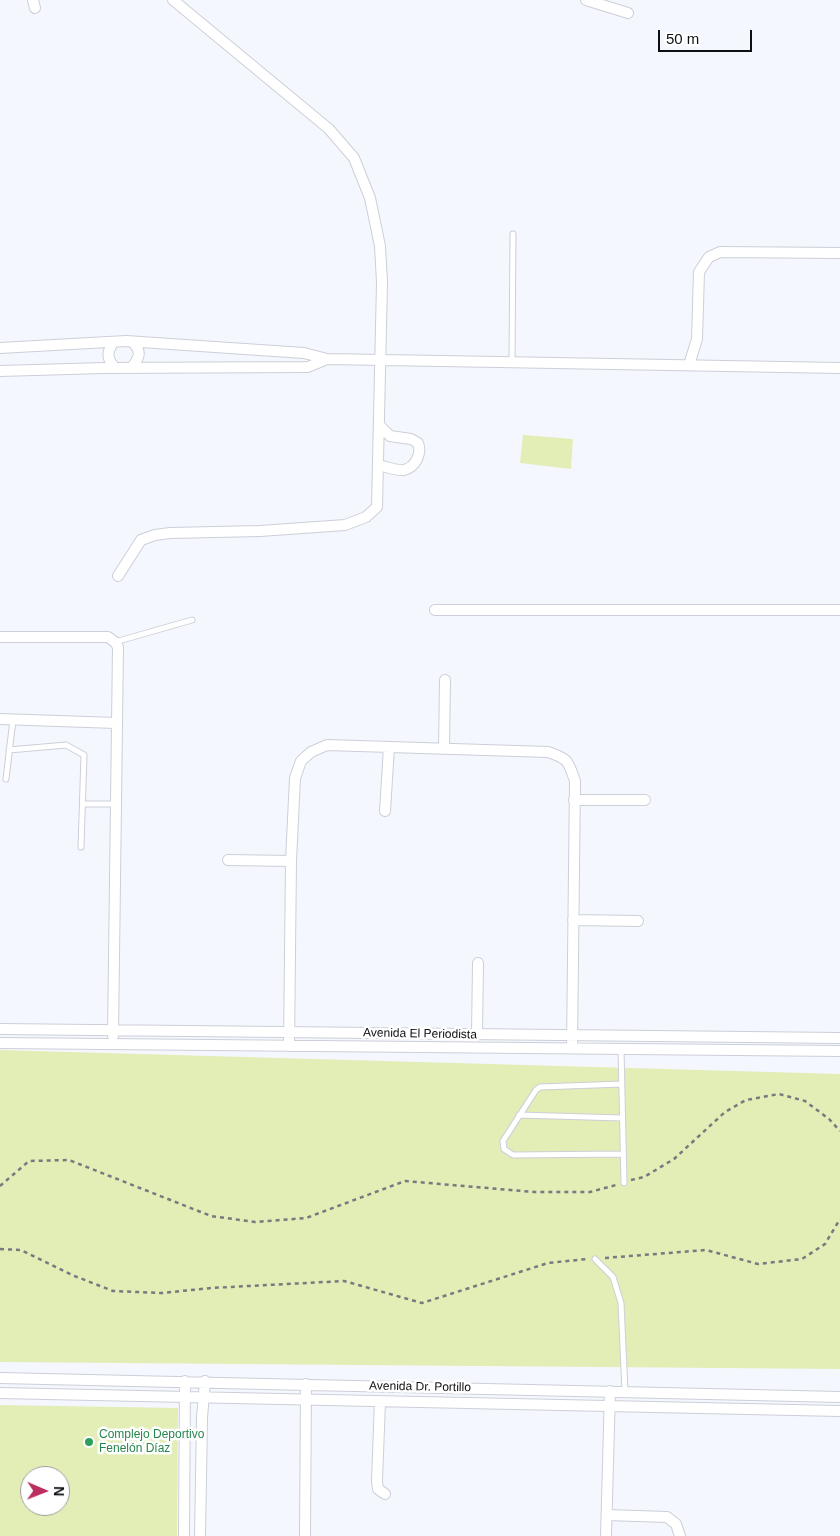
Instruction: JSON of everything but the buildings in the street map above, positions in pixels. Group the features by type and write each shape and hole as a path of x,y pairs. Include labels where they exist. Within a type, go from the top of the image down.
{"street":[{"path":"118,576 141,540 155,535 260,531 344,525 366,517 377,507 382,282 380,246 370,198 354,158 328,129 173,0"},
{"path":"586,0 628,13"},
{"path":"689,365 697,339 699,272 709,257 720,252 840,253"},
{"path":"114,342 108,351 109,361 114,368"},
{"path":"0,348 132,342 304,353 327,359 840,368"},
{"path":"131,368 136,363 139,354 137,346 132,342"},
{"path":"0,371 114,368 308,367 327,359"},
{"path":"379,465 396,470 405,470 414,464 420,448 418,443 411,440 390,436 380,426"},
{"path":"435,610 840,610"},
{"path":"0,637 108,637 118,647 113,1044"},
{"path":"444,749 445,680"},
{"path":"0,719 116,723"},
{"path":"289,1046 291,861 295,778 301,761 310,752 327,745 548,752 560,756 568,762 574,781 572,1048"},
{"path":"385,811 390,747"},
{"path":"574,800 645,800"},
{"path":"228,860 291,861"},
{"path":"573,920 638,921"},
{"path":"478,963 478,1034"},
{"name":"Avenida El Periodista","path":"0,1030 840,1038"},
{"path":"0,1043 840,1051"},
{"name":"Avenida Dr. Portillo","path":"0,1378 840,1397"},
{"path":"184,1536 185,1381"},
{"path":"200,1536 205,1382"},
{"path":"305,1536 306,1384"},
{"path":"606,1536 610,1391"},
{"name":"Avenida Dr. Portillo","path":"0,1393 840,1411"},
{"path":"380,1401 377,1486 385,1494"},
{"path":"607,1515 667,1517 676,1524 680,1536"}],"lane":[{"path":"512,361 513,234"},
{"path":"115,642 192,620"},
{"path":"6,779 14,720"},
{"path":"9,750 66,745 81,752 84,756 81,847"},
{"path":"83,804 116,804"},
{"path":"621,1049 624,1183"},
{"path":"622,1084 540,1087 536,1090 502,1141 504,1149 513,1155 623,1154"},
{"path":"520,1115 622,1118"},
{"path":"595,1259 613,1276 621,1303 625,1392"}],"path":[{"path":"0,1186 29,1161 69,1160 211,1216 255,1222 306,1218 405,1181 543,1192 590,1192 644,1177 674,1159 725,1112 746,1100 779,1094 805,1101 829,1119 840,1131"},
{"path":"0,1249 21,1250 72,1275 113,1292 162,1293 211,1288 344,1281 422,1303 548,1263 706,1250 758,1264 802,1259 826,1244 840,1220"}],"green space":[{"path":"523,435 573,439 571,469 520,463"},
{"path":"0,1050 840,1074 840,1369 0,1362"},
{"name":"Complejo Deportivo Fenelón Díaz","path":"0,1405 178,1408 177,1536 0,1536"}],"place":[{"name":"Complejo Deportivo Fenelón Díaz","path":"89,1442"}]}
